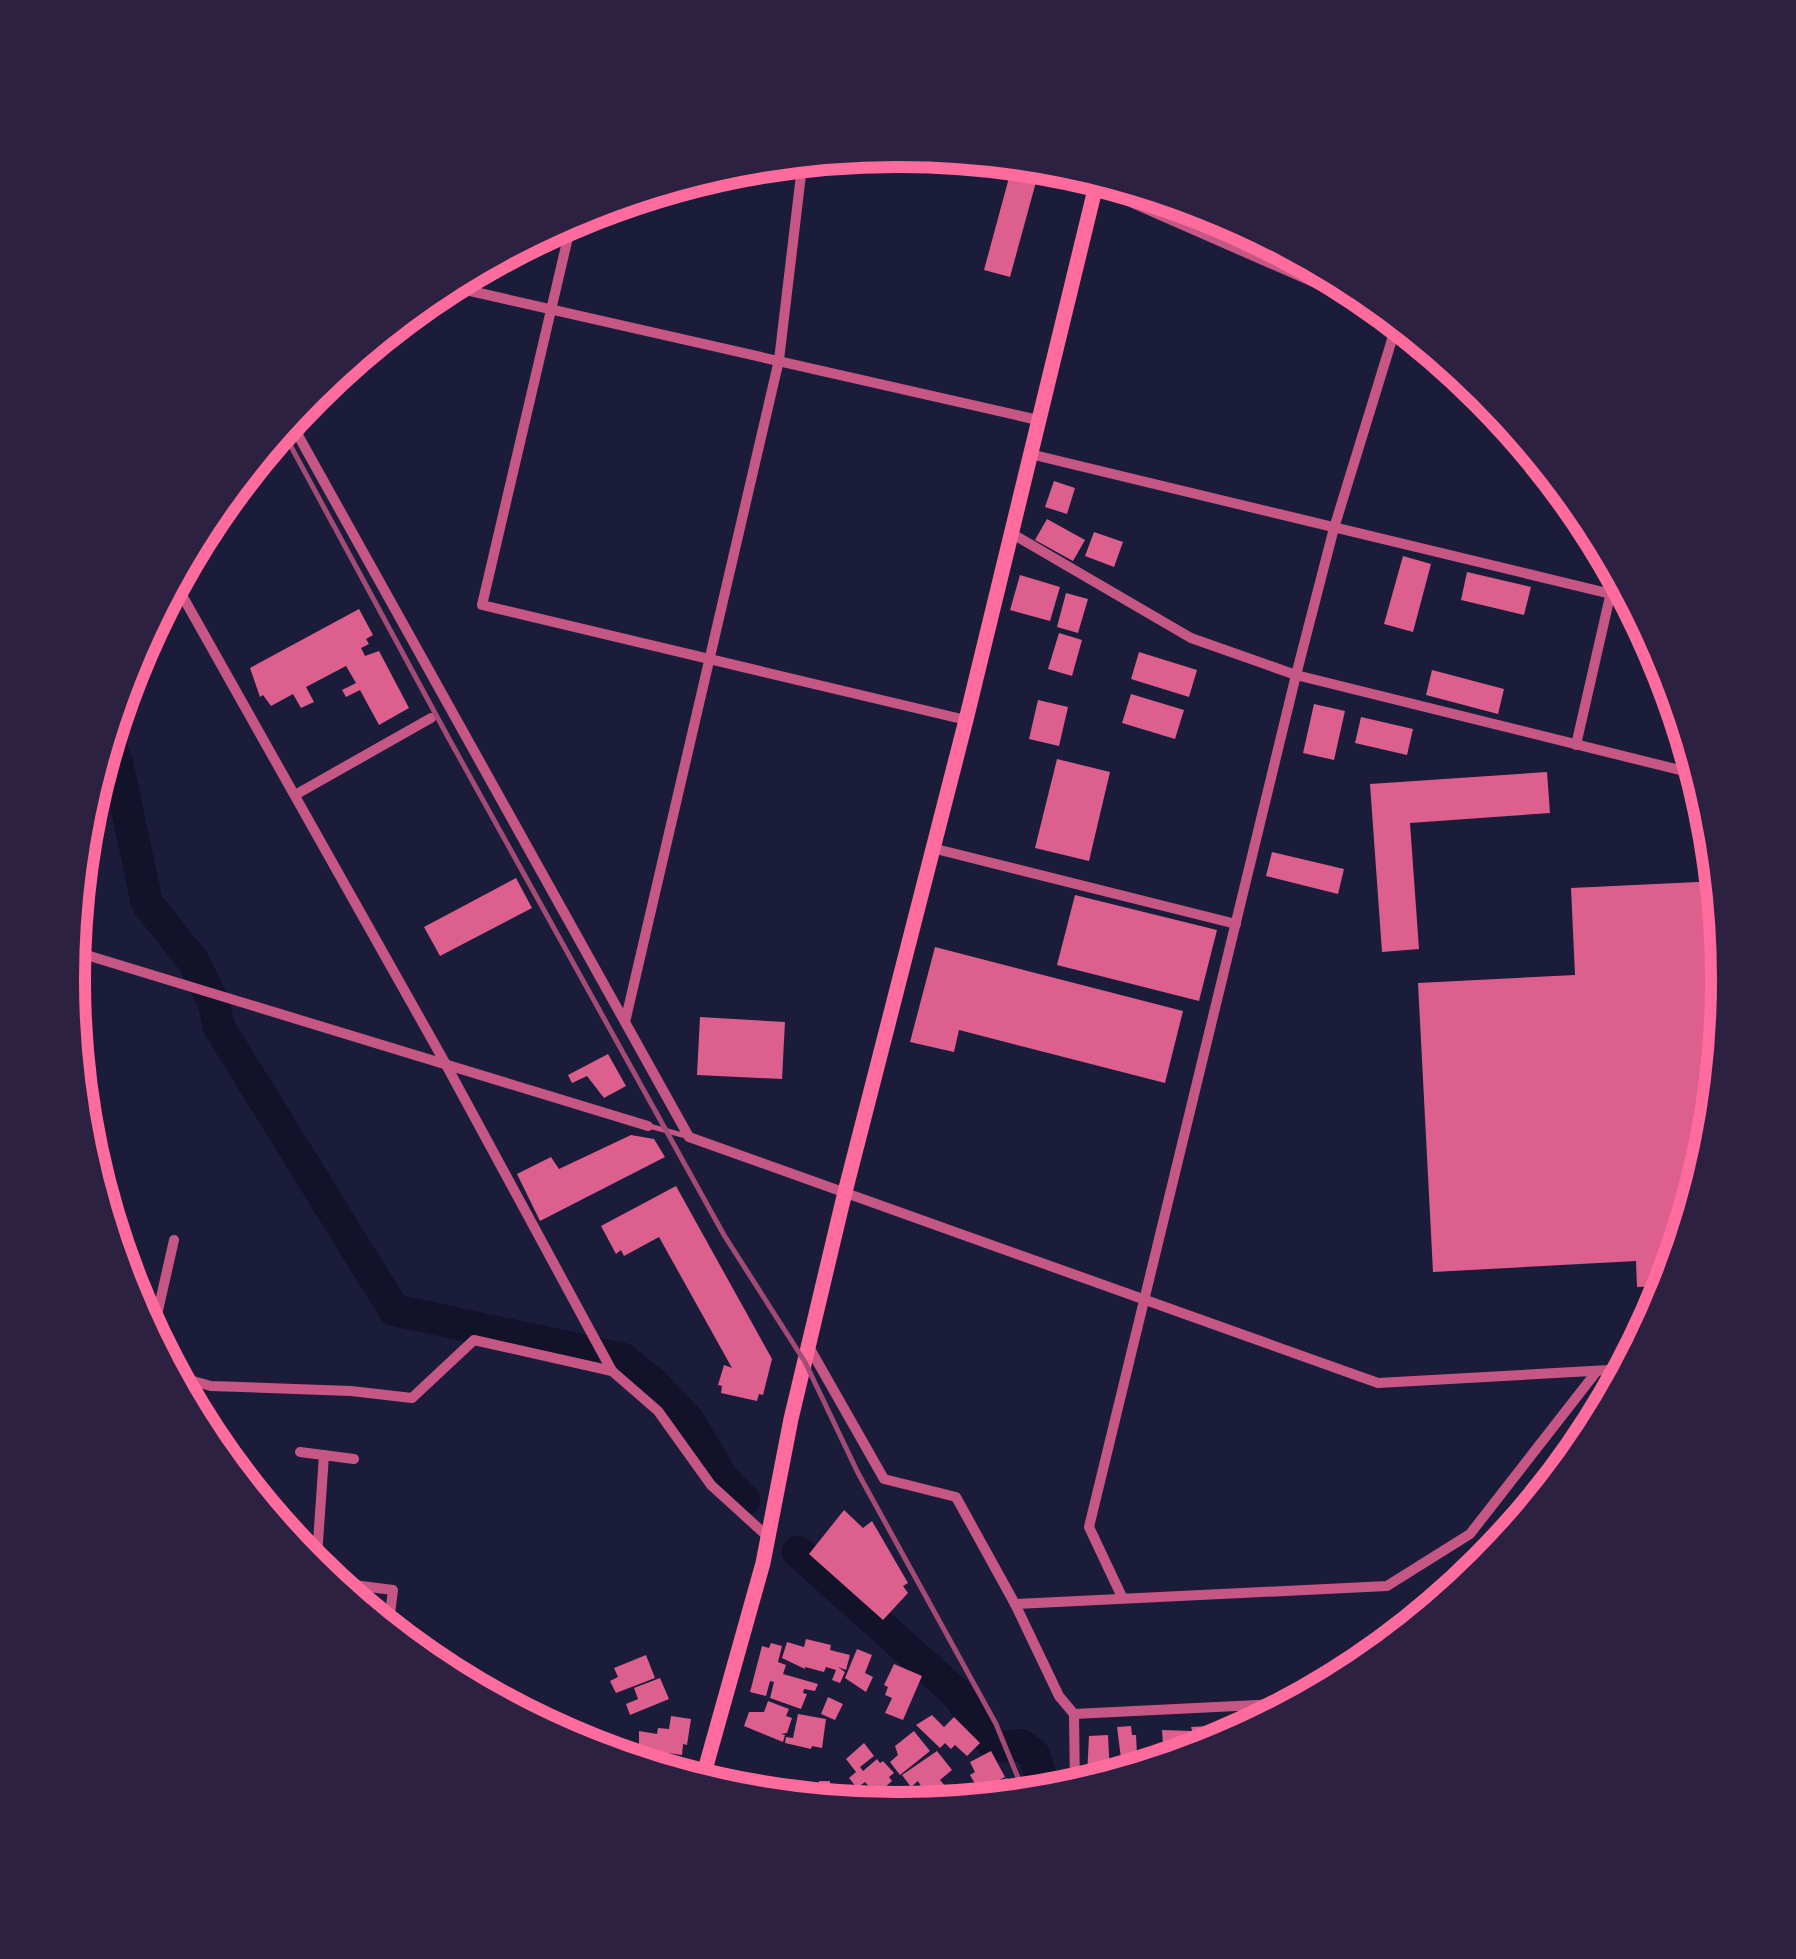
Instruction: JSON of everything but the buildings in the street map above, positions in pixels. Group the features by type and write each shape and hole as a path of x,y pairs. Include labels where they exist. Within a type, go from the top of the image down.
{"main road":[{"path":"705,1769 768,1538 845,1192 966,720 1095,191"}],"street":[{"path":"626,1019 779,360 802,172"},
{"path":"1156,209 1315,282"},
{"path":"567,237 482,605 966,720"},
{"path":"468,290 1038,420"},
{"path":"1122,1597 1089,1527 1296,675 1334,528 1392,334"},
{"path":"297,432 689,1137 1378,1383 1610,1370"},
{"path":"1030,454 1614,595"},
{"path":"1011,533 1191,638 1296,675 1683,771"},
{"path":"1576,745 1611,590"},
{"path":"182,595 444,1061 612,1370 658,1411 711,1485 768,1538"},
{"path":"295,794 431,718"},
{"path":"932,848 1236,924"},
{"path":"86,955 648,1126"},
{"path":"157,1314 174,1240"},
{"path":"191,1380 211,1386 351,1390 412,1398 474,1340 612,1370"},
{"path":"808,1348 884,1479 956,1497 1015,1604 1059,1696 1074,1714 1075,1773"},
{"path":"1015,1604 1387,1586 1470,1534 1597,1371"},
{"path":"300,1452 354,1459"},
{"path":"318,1548 324,1455"},
{"path":"356,1585 393,1590 390,1614"},
{"path":"1074,1714 1268,1704"}],"lane":[{"path":"648,1126 689,1137"}],"path":[{"path":"1470,1534 1482,1545"}],"waterway":[{"path":"116,759 147,903 194,962 214,1004 219,1027 394,1310 623,1359 689,1421 723,1479 744,1500"},
{"path":"798,1552 955,1692 996,1746 1021,1745 1034,1755 1042,1780"}],"railway":[{"path":"288,442 724,1235 805,1362 858,1473 996,1724 1020,1783"}]}
